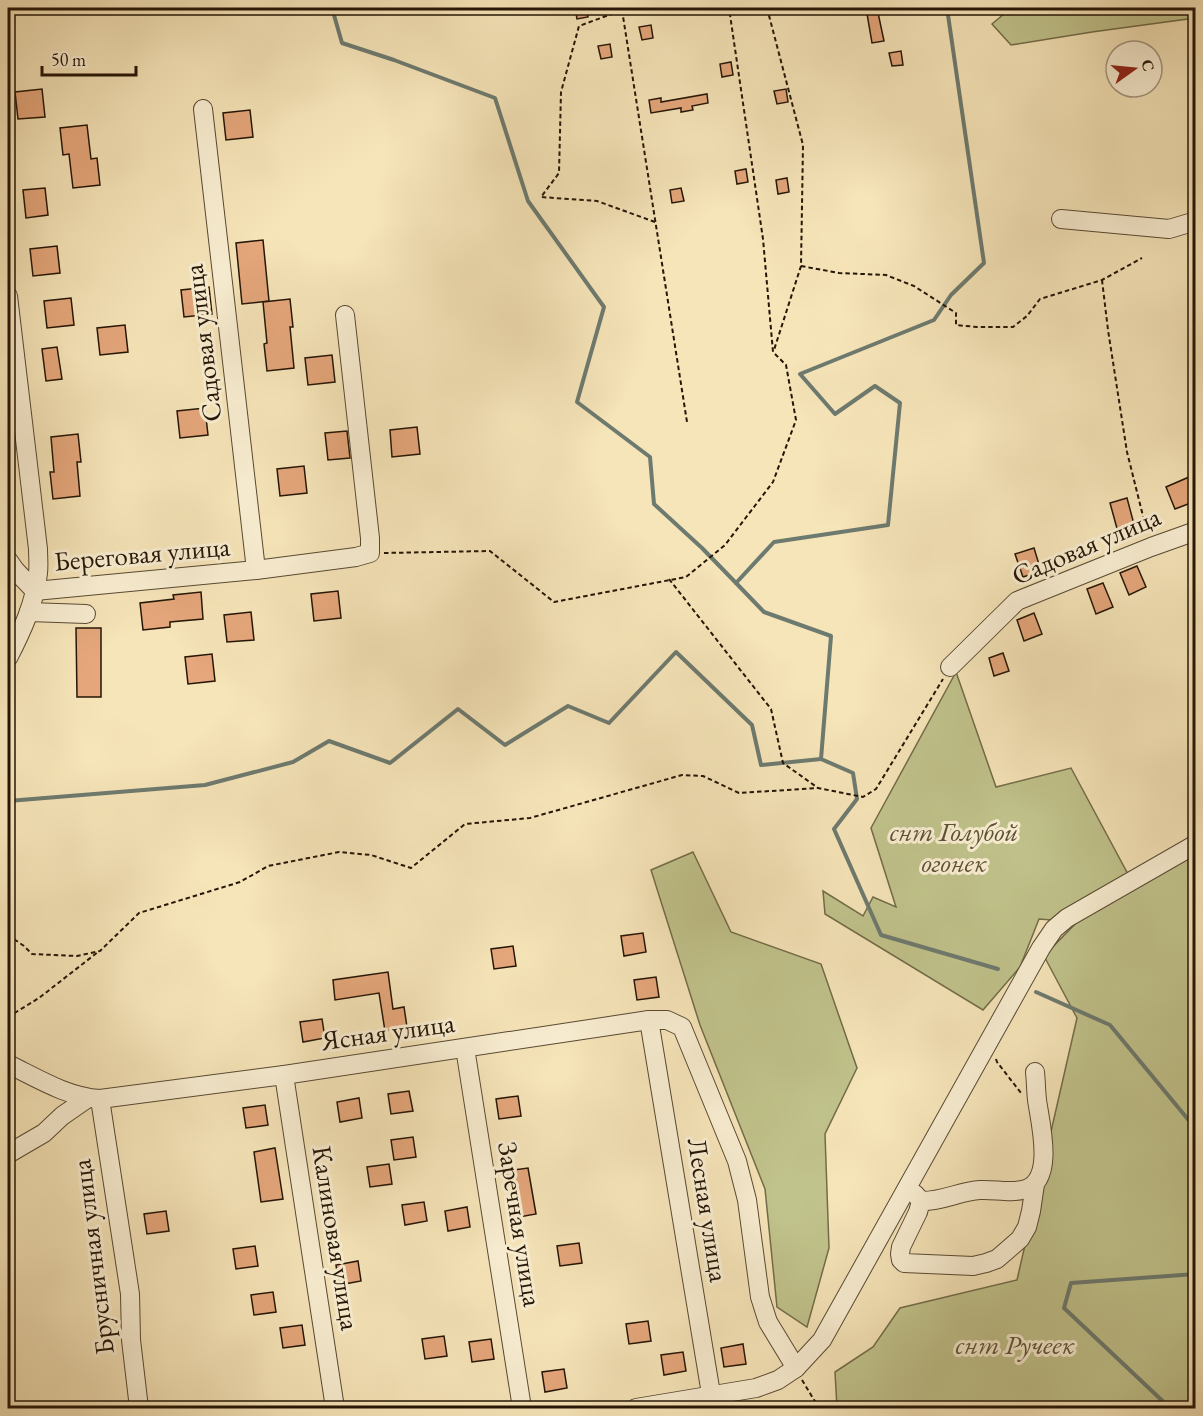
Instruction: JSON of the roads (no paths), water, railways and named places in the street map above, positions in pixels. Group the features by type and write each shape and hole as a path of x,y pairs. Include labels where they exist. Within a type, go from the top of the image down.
{"street":[{"name":"Садовая улица","path":"203,109 256,570"},
{"path":"1061,219 1169,229 1196,221"},
{"name":"Береговая улица","path":"8,296 38,549 39,572 35,591 256,570 356,557 370,553 369,526 345,315"},
{"name":"Садовая улица","path":"950,667 1017,601 1196,531"},
{"path":"8,658 21,633 35,591 10,569"},
{"path":"29,612 86,614"},
{"path":"636,1408 712,1402 778,1380 796,1368 822,1340 1041,948 1054,929 1067,918 1196,844"},
{"name":"Ясная улица","path":"94,1098 284,1075 649,1020 667,1020 682,1027 737,1161 747,1200 760,1297 768,1322 796,1368"},
{"name":"Лесная улица","path":"649,1020 712,1402"},
{"name":"Заречная улица","path":"465,1048 522,1408"},
{"path":"8,1064 73,1094 94,1098"},
{"path":"921,1201 900,1254 904,1263 973,1266 997,1259 1020,1239 1027,1227 1035,1184 1043,1161 1044,1137 1035,1072"},
{"name":"Калиновая улица","path":"284,1075 335,1408"},
{"path":"55,1086 61,1097 62,1116"},
{"path":"8,1154 44,1133 62,1116 94,1098"},
{"name":"Брусничная улица","path":"94,1098 130,1294 130,1340 139,1408"},
{"path":"908,1186 921,1201 931,1202 956,1194 980,1190 1014,1191 1026,1189 1035,1184"}],"waterway":[{"path":"332,8 342,43 495,98 528,201 604,307 577,402 650,457 654,504 736,583"},
{"path":"947,8 984,263 951,295 934,320 800,374 835,414 875,386 900,403 888,525 774,542 736,583 764,612 831,636 821,759 853,773 857,799 834,829 881,935 998,969"},
{"path":"8,801 205,785 293,762 329,741 390,763 458,709 505,745 568,706 609,723 676,652 752,725 761,765 821,759"},
{"path":"1036,992 1110,1025 1196,1129"},
{"path":"1170,1408 1064,1308 1071,1283 1196,1274"}],"park label":[{"name":"снт Голубой огонек","path":"954,848"},
{"name":"снт Ручеек","path":"1015,1345"}]}
